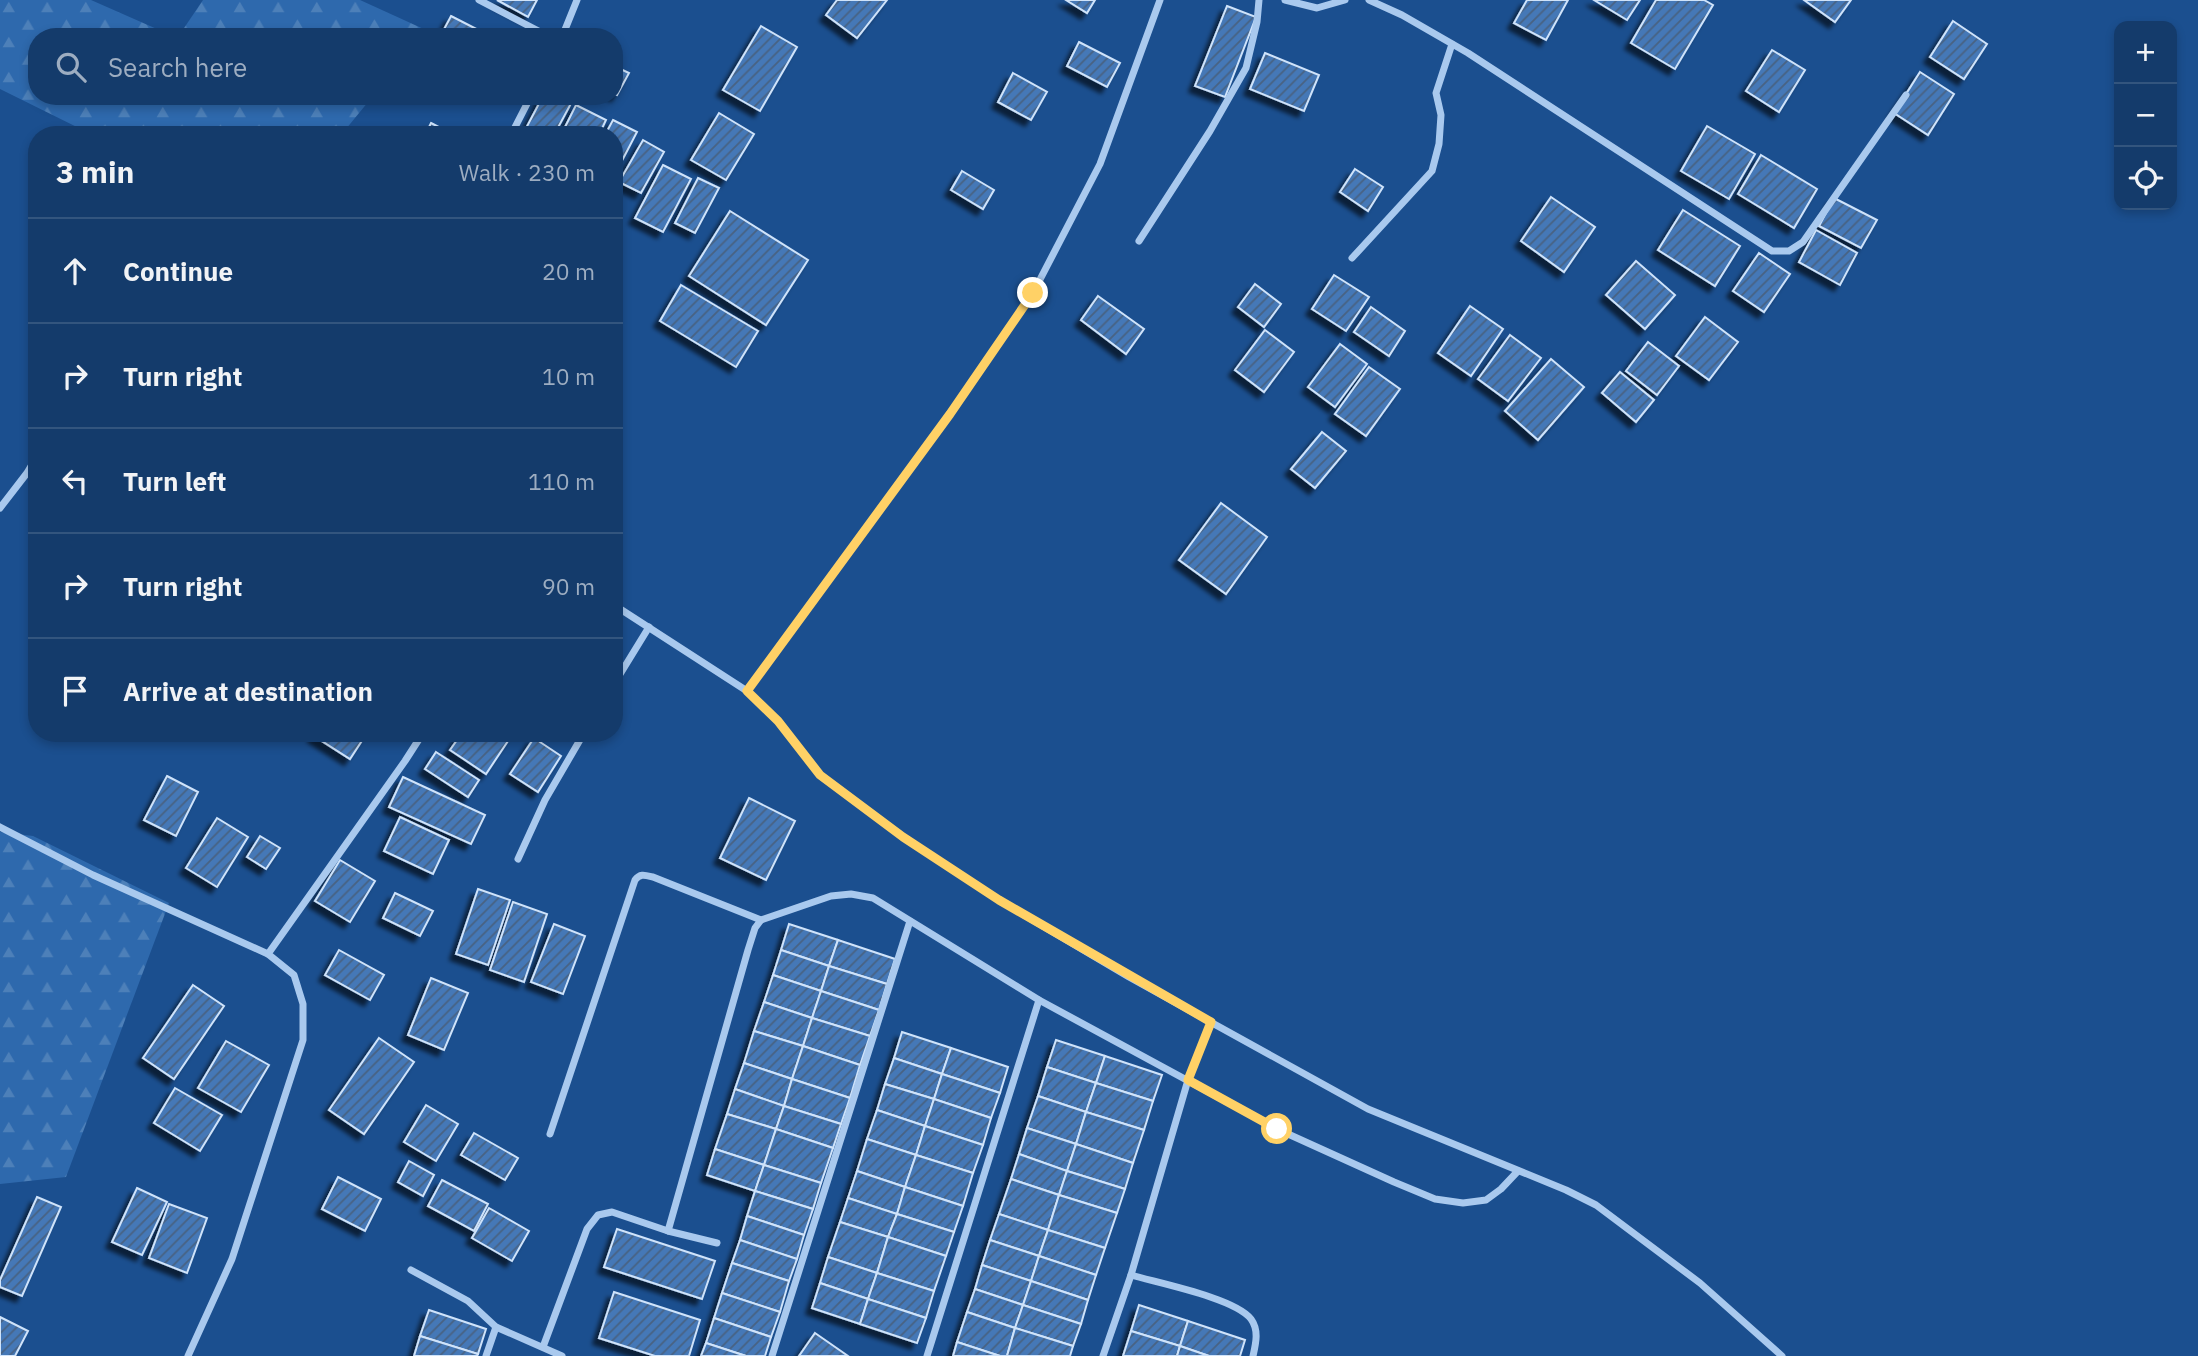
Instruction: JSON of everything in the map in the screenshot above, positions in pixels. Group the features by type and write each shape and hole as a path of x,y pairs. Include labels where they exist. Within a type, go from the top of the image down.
{"street":[{"path":"479,0 533,28"},
{"path":"566,28 577,0"},
{"path":"747,691 950,414 1033,293 1100,164 1160,0"},
{"path":"1139,241 1210,131 1246,68 1259,0"},
{"path":"1284,0 1317,8 1345,0"},
{"path":"1369,0 1402,15 1468,53 1772,251 1789,251 1803,243 1906,95"},
{"path":"1352,258 1432,171 1439,144 1441,115 1436,93 1452,44"},
{"path":"516,126 526,105"},
{"path":"0,508 28,471"},
{"path":"623,610 747,691 778,721 820,775 903,837 999,900 1368,1109 1596,1205 1700,1283 1782,1356"},
{"path":"623,669 649,626"},
{"path":"268,954 417,742"},
{"path":"518,859 544,800 579,742"},
{"path":"0,827 93,875 268,954 294,975 303,1004 303,1040 232,1259 188,1356"},
{"path":"550,1134 638,876 644,874 653,877 761,920"},
{"path":"668,1231 755,928 761,920 831,896 851,894 873,898 892,908 1039,1000 1277,1129 1435,1199 1463,1203 1486,1200 1518,1171"},
{"path":"772,1356 910,921"},
{"path":"927,1356 1039,1000"},
{"path":"1102,1356 1131,1275 1188,1080 1211,1022"},
{"path":"542,1348 587,1229 598,1215 612,1212 668,1231 718,1243"},
{"path":"411,1269 468,1301 496,1327 562,1356"},
{"path":"1131,1275 1209,1297 1245,1312 1256,1331 1257,1343 1253,1356"},
{"path":"486,1356 496,1327"}],"green space":[{"path":"0,0 91,0 155,28 28,28 28,103 0,89"},
{"path":"203,0 360,0 421,28 184,28"},
{"path":"32,105 366,105 348,126 75,126"},
{"path":"0,832 33,836 169,903 66,1177 0,1184"}],"building":[{"path":"497,0 537,0 528,17"},
{"path":"837,0 887,0 857,38 826,15"},
{"path":"1066,0 1095,0 1087,13"},
{"path":"1527,0 1568,0 1546,40 1514,23"},
{"path":"1594,0 1640,0 1627,20"},
{"path":"1656,0 1704,0 1713,5 1675,69 1631,43"},
{"path":"1804,0 1851,0 1835,22"},
{"path":"1227,6 1256,17 1225,97 1195,86"},
{"path":"451,16 474,28 445,28"},
{"path":"1953,21 1987,44 1964,79 1930,57"},
{"path":"761,26 797,47 760,111 723,90"},
{"path":"1079,42 1120,63 1107,87 1067,66"},
{"path":"1772,50 1805,70 1779,112 1746,91"},
{"path":"1265,53 1319,75 1304,111 1250,89"},
{"path":"623,70 629,73 623,84"},
{"path":"1920,72 1954,94 1928,135 1894,113"},
{"path":"1013,73 1047,92 1031,120 998,102"},
{"path":"538,105 570,105 559,126 527,126"},
{"path":"576,105 606,120 603,126 566,126"},
{"path":"719,113 754,134 726,180 691,160"},
{"path":"613,120 637,132 623,159 623,126 610,126"},
{"path":"1707,126 1755,154 1729,199 1681,171"},
{"path":"643,140 664,152 641,193 623,184 623,175"},
{"path":"1761,155 1817,189 1794,228 1738,194"},
{"path":"663,165 691,179 663,232 635,218"},
{"path":"1355,169 1383,187 1368,211 1340,192"},
{"path":"962,171 994,190 983,209 951,190"},
{"path":"698,178 719,188 695,233 675,223"},
{"path":"1551,197 1595,227 1564,272 1521,241"},
{"path":"1834,198 1877,220 1861,248 1819,226"},
{"path":"1683,210 1740,246 1715,286 1658,250"},
{"path":"730,211 808,260 766,325 689,276"},
{"path":"1816,230 1857,253 1840,285 1799,262"},
{"path":"1759,253 1790,274 1764,312 1733,291"},
{"path":"1636,261 1675,295 1645,329 1606,295"},
{"path":"1334,275 1369,297 1346,331 1312,309"},
{"path":"1255,284 1281,304 1264,327 1238,307"},
{"path":"681,285 758,331 736,367 660,321"},
{"path":"1098,296 1144,329 1126,354 1081,320"},
{"path":"1470,306 1503,329 1471,376 1438,353"},
{"path":"1371,307 1405,331 1389,356 1354,332"},
{"path":"1705,317 1738,342 1709,380 1676,356"},
{"path":"1265,330 1294,352 1264,392 1235,370"},
{"path":"1510,335 1541,358 1508,401 1478,379"},
{"path":"1648,342 1679,366 1657,395 1626,371"},
{"path":"1340,344 1367,364 1335,407 1308,387"},
{"path":"1551,359 1584,387 1538,440 1505,411"},
{"path":"1369,367 1400,389 1366,436 1335,414"},
{"path":"1620,372 1654,400 1636,422 1602,393"},
{"path":"1322,432 1346,451 1315,488 1291,469"},
{"path":"1221,503 1267,537 1226,594 1179,560"},
{"path":"323,742 361,742 350,759"},
{"path":"456,742 507,742 486,774 450,750"},
{"path":"531,742 540,742 561,756 538,792 510,774"},
{"path":"436,752 479,780 468,797 425,769"},
{"path":"167,776 198,792 176,836 144,820"},
{"path":"403,777 485,815 471,844 389,807"},
{"path":"749,798 795,821 766,880 720,858"},
{"path":"400,817 449,840 433,874 384,851"},
{"path":"217,818 248,837 217,887 186,868"},
{"path":"260,836 280,848 266,869 247,857"},
{"path":"340,860 375,881 350,922 315,901"},
{"path":"478,889 510,900 488,965 456,954"},
{"path":"395,893 433,911 420,936 383,918"},
{"path":"513,902 547,914 524,982 490,970"},
{"path":"554,924 585,936 563,994 531,982"},
{"path":"789,924 838,940 829,966 781,950"},
{"path":"838,940 895,959 887,984 829,966"},
{"path":"339,950 384,975 370,1000 325,975"},
{"path":"781,950 829,966 821,991 773,975"},
{"path":"829,966 887,984 879,1010 821,991"},
{"path":"773,975 821,991 812,1018 764,1002"},
{"path":"431,978 468,993 444,1050 408,1035"},
{"path":"193,985 224,1006 174,1079 143,1058"},
{"path":"821,991 879,1010 870,1036 812,1018"},
{"path":"764,1002 812,1018 803,1046 754,1031"},
{"path":"812,1018 870,1036 860,1065 803,1046"},
{"path":"754,1031 803,1046 792,1079 744,1063"},
{"path":"902,1032 951,1048 942,1074 894,1058"},
{"path":"379,1038 414,1062 364,1134 329,1110"},
{"path":"1056,1040 1105,1056 1096,1083 1047,1067"},
{"path":"226,1041 269,1065 241,1112 198,1088"},
{"path":"803,1046 860,1065 850,1098 792,1079"},
{"path":"951,1048 1008,1067 1000,1093 942,1074"},
{"path":"1105,1056 1162,1075 1153,1101 1096,1083"},
{"path":"894,1058 942,1074 934,1099 885,1084"},
{"path":"744,1063 792,1079 784,1106 735,1089"},
{"path":"1047,1067 1096,1083 1086,1112 1038,1096"},
{"path":"942,1074 1000,1093 991,1118 934,1099"},
{"path":"792,1079 850,1098 841,1124 784,1106"},
{"path":"1096,1083 1153,1101 1144,1130 1086,1112"},
{"path":"885,1084 934,1099 925,1126 877,1110"},
{"path":"175,1088 222,1115 200,1151 154,1123"},
{"path":"735,1089 784,1106 776,1129 727,1114"},
{"path":"1038,1096 1086,1112 1076,1144 1027,1128"},
{"path":"934,1099 991,1118 983,1145 925,1126"},
{"path":"426,1105 458,1124 436,1161 404,1142"},
{"path":"784,1106 841,1124 833,1148 776,1129"},
{"path":"877,1110 925,1126 916,1155 867,1139"},
{"path":"1086,1112 1144,1130 1133,1163 1076,1144"},
{"path":"727,1114 776,1129 764,1165 715,1149"},
{"path":"925,1126 983,1145 973,1173 916,1155"},
{"path":"1027,1128 1076,1144 1067,1171 1019,1154"},
{"path":"776,1129 833,1148 821,1183 764,1165"},
{"path":"474,1133 518,1158 505,1180 461,1155"},
{"path":"867,1139 916,1155 905,1187 857,1171"},
{"path":"1076,1144 1133,1163 1125,1189 1067,1171"},
{"path":"715,1149 764,1165 755,1191 707,1175"},
{"path":"1019,1154 1067,1171 1059,1195 1011,1179"},
{"path":"916,1155 973,1173 963,1206 905,1187"},
{"path":"409,1161 434,1175 423,1196 398,1182"},
{"path":"764,1165 821,1183 813,1209 755,1191"},
{"path":"857,1171 905,1187 897,1214 848,1198"},
{"path":"1067,1171 1125,1189 1117,1213 1059,1195"},
{"path":"338,1177 381,1199 365,1231 322,1209"},
{"path":"1011,1179 1059,1195 1048,1230 999,1214"},
{"path":"442,1180 488,1204 474,1231 428,1206"},
{"path":"905,1187 963,1206 954,1232 897,1214"},
{"path":"137,1188 167,1202 142,1255 112,1242"},
{"path":"755,1191 813,1209 804,1235 747,1216"},
{"path":"1059,1195 1117,1213 1105,1248 1048,1230"},
{"path":"37,1197 61,1207 22,1296 0,1287 0,1280"},
{"path":"848,1198 897,1214 888,1237 840,1222"},
{"path":"169,1204 207,1218 187,1273 149,1258"},
{"path":"489,1208 529,1231 512,1261 472,1238"},
{"path":"897,1214 954,1232 946,1256 888,1237"},
{"path":"999,1214 1048,1230 1039,1256 990,1240"},
{"path":"747,1216 804,1235 797,1259 740,1240"},
{"path":"840,1222 888,1237 877,1273 828,1257"},
{"path":"617,1229 715,1261 702,1299 604,1267"},
{"path":"1048,1230 1105,1248 1096,1275 1039,1256"},
{"path":"888,1237 946,1256 934,1291 877,1273"},
{"path":"740,1240 797,1259 789,1281 732,1263"},
{"path":"990,1240 1039,1256 1031,1281 982,1265"},
{"path":"1039,1256 1096,1275 1088,1300 1031,1281"},
{"path":"828,1257 877,1273 868,1299 820,1283"},
{"path":"732,1263 789,1281 780,1312 722,1293"},
{"path":"982,1265 1031,1281 1023,1305 975,1289"},
{"path":"877,1273 934,1291 926,1318 868,1299"},
{"path":"1031,1281 1088,1300 1081,1324 1023,1305"},
{"path":"820,1283 868,1299 860,1324 812,1308"},
{"path":"975,1289 1023,1305 1015,1328 967,1312"},
{"path":"614,1292 700,1320 689,1356 655,1356 599,1338"},
{"path":"722,1293 780,1312 771,1337 714,1318"},
{"path":"868,1299 926,1318 917,1343 860,1324"},
{"path":"1023,1305 1081,1324 1073,1346 1015,1328"},
{"path":"1139,1305 1188,1321 1180,1346 1131,1331"},
{"path":"429,1310 486,1329 478,1354 420,1336"},
{"path":"967,1312 1015,1328 1007,1356 957,1342"},
{"path":"0,1317 28,1331 15,1356 0,1356"},
{"path":"714,1318 771,1337 765,1356 746,1356 706,1343"},
{"path":"1188,1321 1245,1340 1240,1356 1209,1356 1180,1346"},
{"path":"1015,1328 1073,1346 1070,1356 1007,1356"},
{"path":"1131,1331 1180,1346 1177,1356 1123,1356"},
{"path":"815,1333 848,1356 799,1356"},
{"path":"420,1336 478,1354 414,1356"},
{"path":"957,1342 1000,1356 953,1356"},
{"path":"706,1343 746,1356 701,1356"},
{"path":"1180,1346 1209,1356 1177,1356"}],"route":[{"path":"1033,293 950,414 747,691 778,721 820,775 903,837 999,900 1211,1022 1188,1080 1277,1129"}]}
